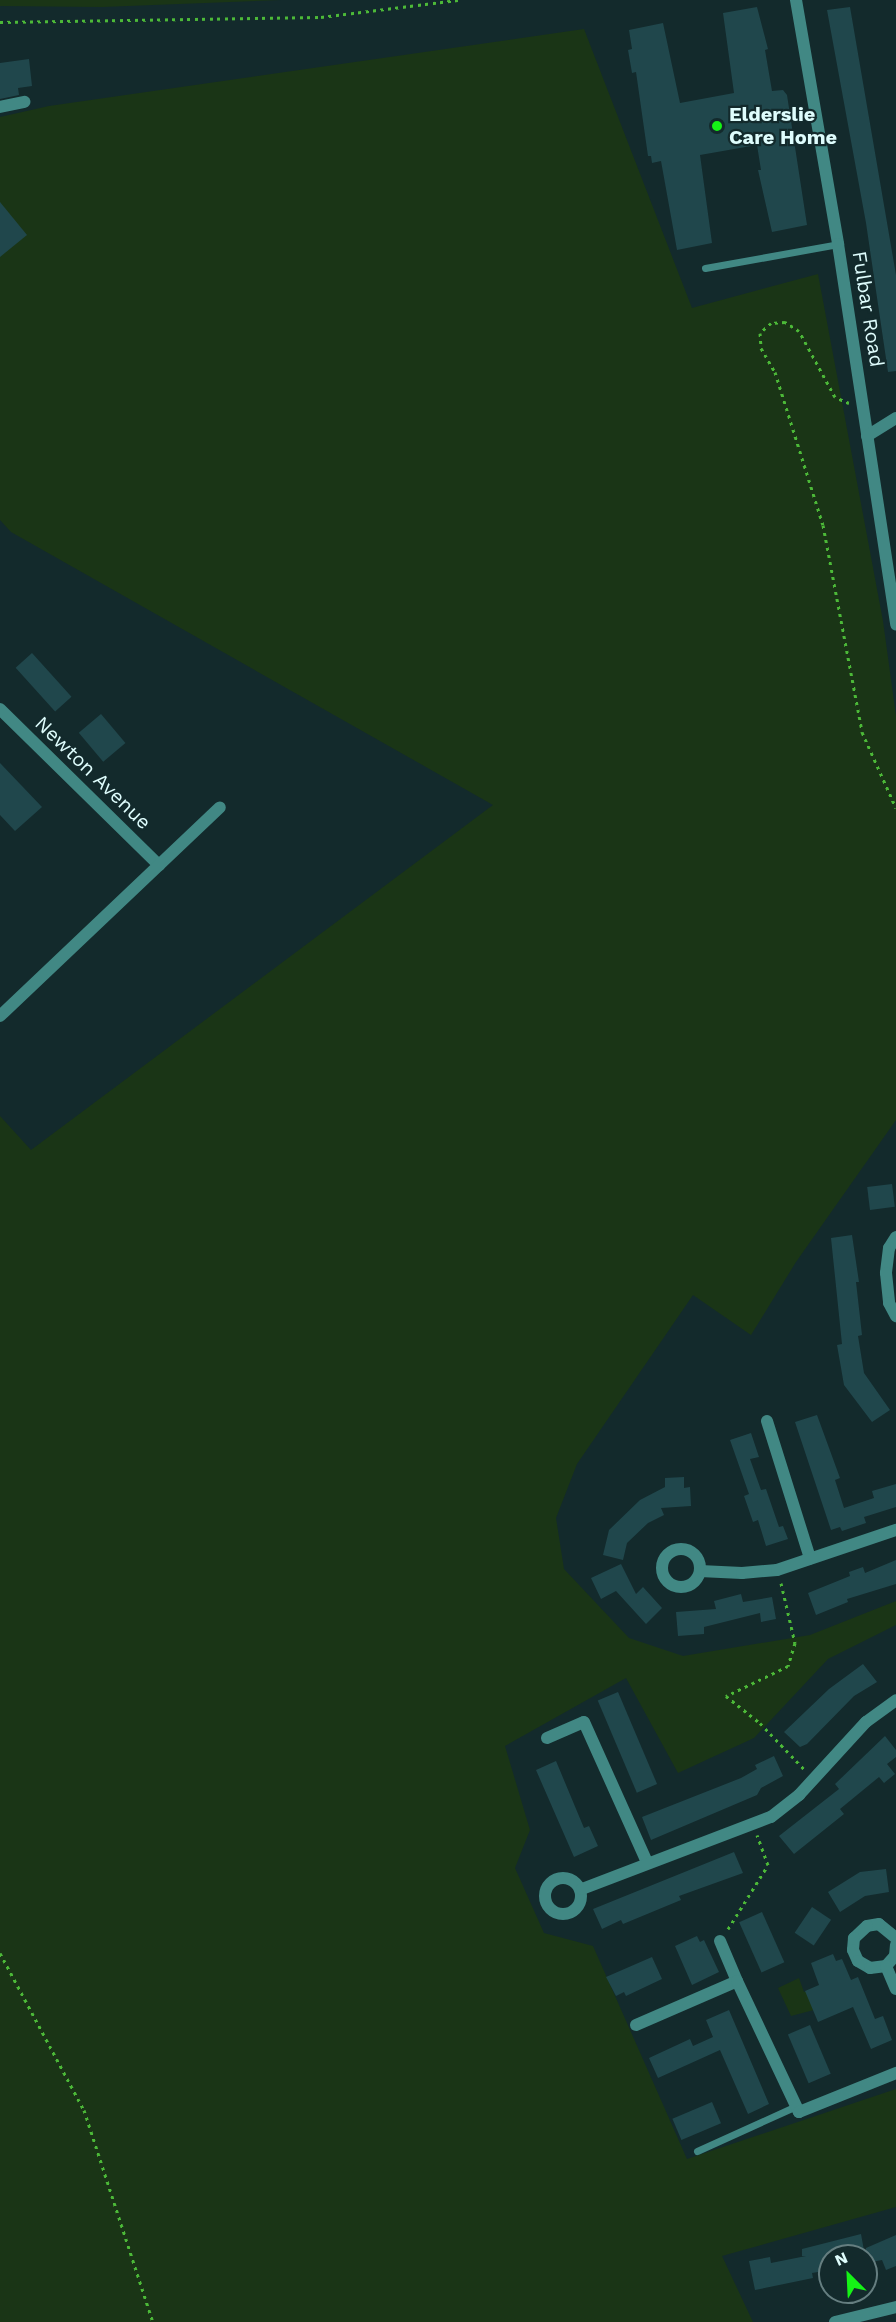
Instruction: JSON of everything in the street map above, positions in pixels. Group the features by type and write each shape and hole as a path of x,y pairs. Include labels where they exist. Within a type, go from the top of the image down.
{"street":[{"name":"Fulbar Road","path":"796,0 838,244 896,622"},
{"path":"0,107 24,102"},
{"path":"867,436 896,418"},
{"name":"Newton Avenue","path":"0,709 159,865"},
{"path":"0,1016 220,807"},
{"path":"896,1237 889,1248 886,1273 889,1303 896,1316"},
{"path":"767,1420 810,1558"},
{"path":"700,1570 742,1573 777,1570 896,1530"},
{"path":"582,1889 647,1862 751,1825 787,1807 866,1722 896,1700"},
{"path":"547,1738 584,1722 647,1862"},
{"path":"896,1938 879,1924 867,1926 854,1938 853,1950 858,1961 870,1968 885,1966 895,1956 896,1945"},
{"path":"720,1941 799,2112 896,2073"},
{"path":"885,1966 896,1989"},
{"path":"636,2025 737,1981"},
{"path":"835,2322 896,2307"}],"lane":[{"path":"705,268 838,244"},
{"path":"697,2151 796,2106"}],"path":[{"path":"0,22 321,17 458,0"},
{"path":"861,403 844,404 834,398 799,331 785,322 771,323 760,333 760,348 775,372 823,525 862,732 896,808"},
{"path":"783,1588 795,1643 788,1666 726,1696 760,1723 814,1779"},
{"path":"720,1941 768,1865 751,1825"},
{"path":"0,1953 84,2110 153,2322"}],"green space":[{"path":"0,0 281,0 102,7 0,6"},
{"path":"584,29 692,308 818,274 883,621 896,716 896,1120 796,1262 751,1335 693,1295 577,1464 556,1518 564,1569 629,1638 683,1656 810,1635 896,1601 896,1625 828,1659 754,1738 678,1773 626,1678 505,1746 530,1830 515,1868 544,1933 593,1946 687,2159 896,2089 896,2207 722,2256 753,2322 0,2322 0,1116 31,1150 493,805 11,532 0,520 0,117 49,106"},
{"path":"799,1978 804,1992 820,1985 829,2006 791,2016 778,1988"}],"building":[{"name":"Elderslie Care Home","path":"757,7 768,49 765,50 772,91 783,90 787,95 807,225 772,232 758,170 761,170 757,145 700,155 712,243 677,250 661,161 652,163 651,156 648,156 636,72 632,73 628,50 632,49 629,30 663,23 680,103 734,93 723,13"},
{"path":"850,7 896,275 896,371 888,372 866,223 827,10"},
{"path":"29,59 32,86 18,88 19,95 0,99 0,63"},
{"path":"0,202 27,235 0,257"},
{"path":"32,653 71,697 55,712 16,668"},
{"path":"101,714 125,743 103,762 79,733"},
{"path":"0,763 42,807 15,831 0,815"},
{"path":"892,1184 895,1207 870,1210 867,1187"},
{"path":"852,1235 859,1282 856,1282 862,1335 858,1336 864,1373 890,1410 872,1422 844,1385 837,1345 842,1344 831,1238"},
{"path":"817,1415 840,1478 835,1480 844,1508 874,1498 872,1491 896,1484 896,1507 864,1517 866,1523 842,1531 840,1527 831,1530 795,1422"},
{"path":"751,1433 759,1457 750,1459 761,1490 766,1489 779,1527 783,1526 788,1539 766,1546 758,1520 753,1522 744,1496 749,1494 730,1440"},
{"path":"684,1477 684,1488 690,1487 691,1506 661,1508 664,1515 648,1523 627,1543 623,1560 603,1555 609,1530 640,1500 665,1487 665,1478"},
{"path":"896,1560 896,1584 847,1599 848,1602 816,1615 808,1593 850,1576 849,1572 863,1567 865,1573"},
{"path":"621,1564 636,1594 643,1587 662,1608 646,1624 616,1591 601,1599 591,1578"},
{"path":"741,1594 743,1602 772,1597 776,1619 761,1622 760,1613 704,1627 704,1634 678,1636 676,1612 716,1609 714,1601"},
{"path":"863,1664 877,1682 854,1696 807,1744 800,1747 784,1732 829,1689"},
{"path":"618,1692 657,1784 637,1793 598,1701"},
{"path":"885,1736 896,1750 896,1757 887,1764 895,1774 884,1783 879,1777 840,1809 844,1814 794,1854 779,1836 839,1789 835,1784"},
{"path":"774,1756 783,1776 761,1788 757,1795 651,1840 642,1817 741,1778 757,1769 755,1765"},
{"path":"556,1761 584,1828 589,1826 598,1846 574,1857 536,1770"},
{"path":"734,1852 743,1873 679,1896 681,1900 623,1924 621,1920 602,1929 593,1909"},
{"path":"886,1869 889,1892 865,1896 840,1912 828,1892 860,1872"},
{"path":"812,1907 831,1920 814,1946 795,1933"},
{"path":"762,1912 784,1962 762,1972 739,1922"},
{"path":"697,1936 700,1942 704,1940 719,1972 692,1985 675,1946"},
{"path":"833,1954 836,1961 842,1959 851,1980 858,1977 875,2019 883,2016 892,2040 871,2049 853,2007 818,2022 805,1991 819,1985 811,1963"},
{"path":"652,1957 662,1979 626,1996 624,1992 616,1996 606,1977"},
{"path":"729,2010 769,2104 748,2114 720,2050 658,2078 649,2058 690,2039 693,2046 713,2037 706,2020"},
{"path":"810,2025 831,2074 809,2083 788,2034"},
{"path":"712,2102 721,2123 681,2140 672,2119"},
{"path":"861,2234 863,2244 822,2244"},
{"path":"896,2235 896,2266 886,2270 882,2260 878,2261 878,2244 875,2244"},
{"path":"818,2245 818,2272 812,2273 813,2278 755,2290 749,2261 770,2257 771,2263 806,2256 802,2256 802,2249"}],"place":[{"name":"Elderslie Care Home","path":"717,126"}]}
